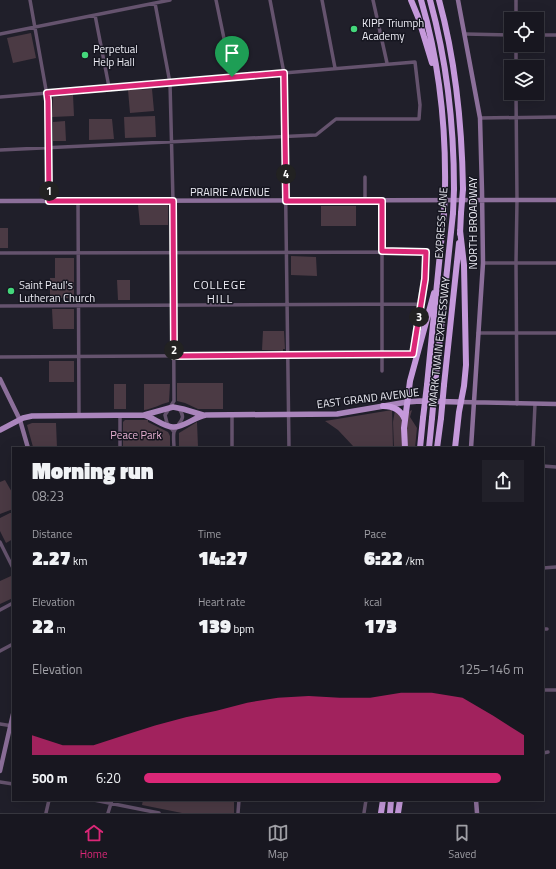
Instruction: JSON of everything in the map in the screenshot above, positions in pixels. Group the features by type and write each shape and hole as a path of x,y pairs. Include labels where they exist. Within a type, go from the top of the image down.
{"highway":[{"path":"411,0 418,17 439,85"},
{"name":"MARK TWAIN EXPRESSWAY","path":"420,447 438,284 445,189 445,146 439,85 432,45 421,0"},
{"name":"EXPRESS LANE","path":"429,447 453,213 454,189 453,136 448,88 444,61 430,0"},
{"name":"MARK TWAIN EXPRESSWAY","path":"437,447 460,230 462,189 462,140 459,107 452,56 440,0"},
{"path":"456,447 460,402 464,386 466,361 464,265 460,230"},
{"path":"405,447 405,421 412,372 430,305 438,284"},
{"path":"383,406 393,407 398,410 402,413 405,421"},
{"path":"381,813 383,801"},
{"path":"390,813 391,801"},
{"path":"398,813 400,801"}],"main road":[{"name":"NORTH BROADWAY","path":"458,0 480,118 483,200 483,263 471,447"},
{"name":"PRAIRIE AVENUE","path":"0,201 556,200"},
{"path":"0,379 20,420 28,447"},
{"name":"EAST GRAND AVENUE","path":"0,430 32,416 144,416 151,417 176,430 196,417 206,415 336,414 420,401 556,404"},
{"name":"EAST GRAND AVENUE","path":"144,416 170,408 178,408 206,415"},
{"path":"0,771 12,726"},
{"path":"476,801 477,813"}],"street":[{"path":"30,0 47,93 49,201"},
{"path":"0,34 170,0"},
{"path":"216,0 232,77"},
{"path":"270,0 284,73 289,447"},
{"path":"322,0 335,68"},
{"path":"373,0 387,63"},
{"path":"516,0 516,12"},
{"path":"155,3 170,83 173,201 174,402 182,412 182,417 176,430 174,447"},
{"path":"95,15 109,87"},
{"path":"465,34 504,35"},
{"path":"544,35 556,35"},
{"path":"0,97 387,63 415,62 420,98 419,119 336,119 316,135 0,150"},
{"path":"516,100 517,404"},
{"path":"480,118 556,117"},
{"path":"365,177 365,201"},
{"path":"78,201 79,416"},
{"path":"382,201 382,371"},
{"path":"0,253 426,252 425,279 413,354 0,357"},
{"path":"483,263 556,263"},
{"path":"0,306 420,304"},
{"path":"478,333 556,333"},
{"path":"170,427 165,415 174,402"},
{"path":"533,447 535,404"},
{"path":"232,415 232,447"},
{"path":"120,416 120,447"},
{"path":"544,466 556,467"},
{"path":"0,542 2,550 12,566"},
{"path":"544,568 556,567"},
{"path":"0,610 12,604"},
{"path":"0,651 12,645"},
{"path":"544,690 556,690"},
{"path":"0,724 12,726"},
{"path":"544,753 548,752"},
{"path":"0,782 12,784"},
{"path":"46,813 49,801"},
{"path":"238,813 239,801"},
{"path":"364,813 366,801"},
{"path":"108,813 111,802 159,813"}],"green space":[{"path":"31,33 36,58 13,63 7,38"},
{"path":"152,89 154,111 130,113 128,90"},
{"path":"73,95 74,116 52,117 53,97"},
{"path":"155,116 156,137 125,138 124,117"},
{"path":"89,119 112,119 114,139 89,140"},
{"path":"65,121 66,141 53,141 53,122"},
{"path":"138,205 168,205 168,225 140,225"},
{"path":"321,206 356,206 356,226 321,226"},
{"path":"0,228 8,228 8,248 0,248"},
{"path":"291,256 316,257 317,276 291,275"},
{"path":"55,258 74,258 74,298 54,298 54,295 50,295 50,278 55,278"},
{"path":"117,280 130,280 130,300 118,300"},
{"path":"52,309 74,309 74,329 53,329"},
{"path":"263,331 284,331 285,349 283,349 283,351 262,350"},
{"path":"49,361 74,361 74,382 49,382"},
{"path":"177,383 223,383 223,409 198,409 177,401"},
{"path":"114,384 126,384 126,409 114,409"},
{"path":"144,384 170,384 169,402 144,410"},
{"path":"392,410 393,447 353,447 338,430 325,421"},
{"path":"395,410 401,418 403,447 394,447 393,422"},
{"path":"412,410 410,417 417,428 415,447 407,447 407,416"},
{"name":"Peace Park","path":"125,420 148,420 148,422 168,432 170,436 170,447 123,447 123,422"},
{"path":"197,422 198,447 179,447 179,433"},
{"path":"32,423 56,423 57,447 33,447 27,425"},
{"path":"5,480 12,492 12,509 0,514 0,482"},
{"path":"12,513 12,540 6,543 0,531 0,518"},
{"path":"11,576 12,578 12,598 0,604 0,581"},
{"path":"143,801 234,801 234,813 182,813 142,805"}],"place":[{"name":"KIPP Triumph Academy","path":"354,29"},
{"name":"Perpetual Help Hall","path":"85,55"},
{"name":"Saint Paul's Lutheran Church","path":"11,291"}],"district":[{"name":"COLLEGE HILL","path":"220,291"}],"route":[{"path":"284,73 286,201 382,201 382,251 426,252 425,279 413,354 174,356 173,201 49,201 47,93 232,77 284,73"}]}
